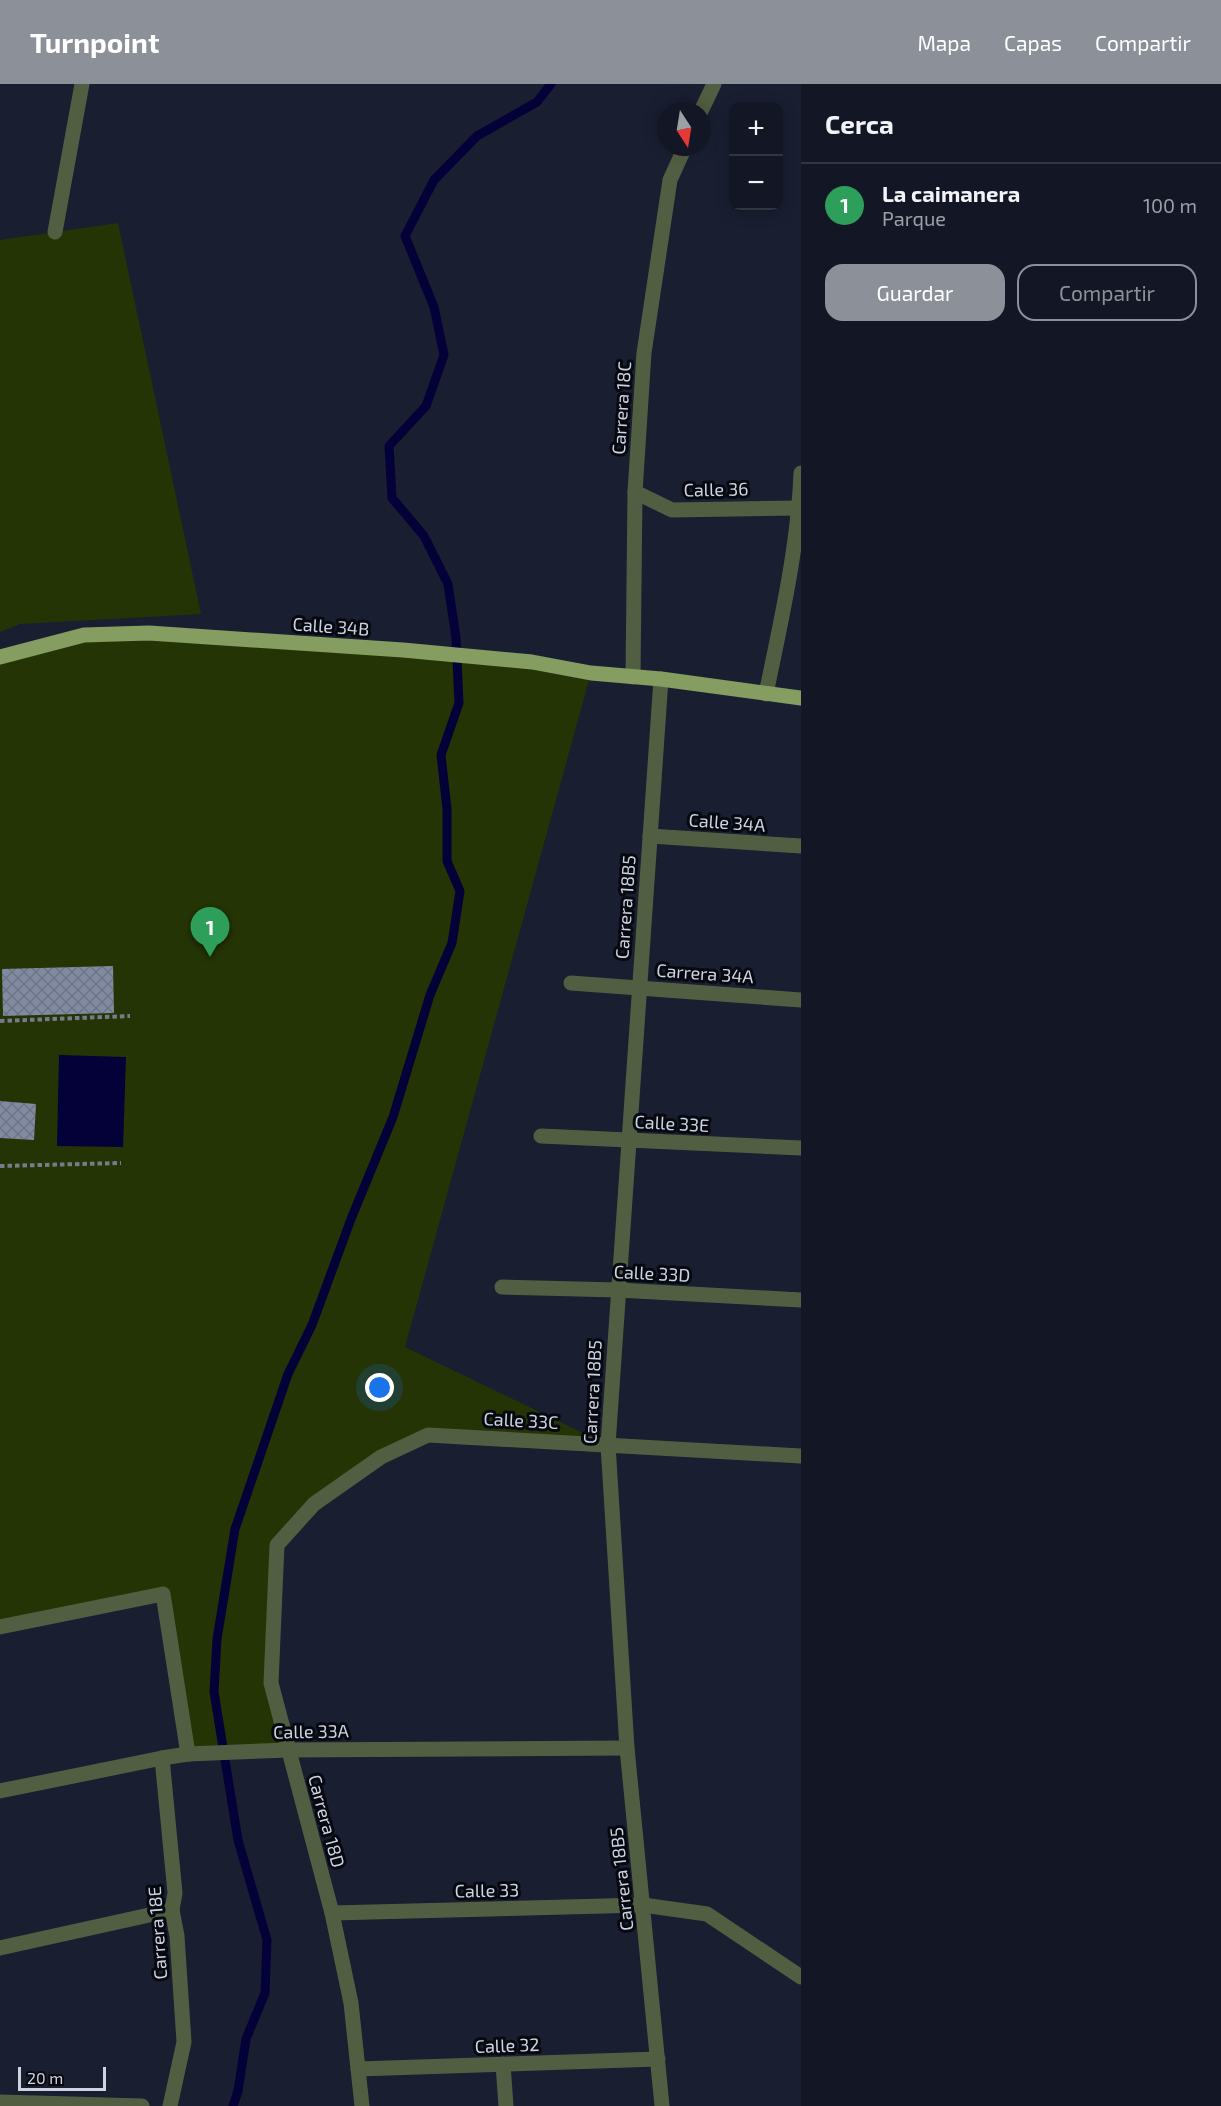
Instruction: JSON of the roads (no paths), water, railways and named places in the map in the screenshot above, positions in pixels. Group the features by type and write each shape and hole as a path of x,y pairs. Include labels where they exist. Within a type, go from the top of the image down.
{"main road":[{"name":"Calle 34B","path":"0,657 84,635 149,633 532,662 591,673 661,679 801,698"}],"street":[{"path":"55,232 82,84"},
{"path":"705,102 714,84"},
{"name":"Carrera 18C","path":"633,677 635,492 644,353 670,180 681,156"},
{"path":"766,694 786,597 800,508 801,473"},
{"name":"Calle 36","path":"635,492 672,510 800,508"},
{"name":"Carrera 18B5","path":"661,679 608,1444 627,1748 662,2106"},
{"name":"Calle 34A","path":"650,836 801,846"},
{"name":"Carrera 34A","path":"571,982 801,1000"},
{"name":"Calle 33E","path":"541,1136 801,1148"},
{"name":"Calle 33D","path":"502,1287 618,1290 801,1300"},
{"name":"Calle 33C","path":"277,1545 314,1504 381,1457 428,1435 801,1456"},
{"name":"Carrera 18D","path":"277,1545 271,1683 332,1913 351,2002 362,2106"},
{"path":"0,1627 163,1594 188,1754"},
{"name":"Calle 33A","path":"0,1791 188,1754 288,1750 627,1748"},
{"name":"Carrera 18E","path":"162,1758 175,1893 172,1910 177,1936 184,2042 170,2106"},
{"name":"Calle 33","path":"332,1913 643,1905 707,1914 801,1977"},
{"path":"0,1948 172,1910"},
{"name":"Calle 32","path":"358,2069 658,2059"},
{"path":"502,2064 506,2106"},
{"path":"0,2102 142,2106"}],"waterway":[{"path":"233,2106 238,2091 246,2039 265,1993 267,1940 238,1840 214,1692 217,1639 235,1529 288,1374 312,1325 351,1219 393,1117 430,995 452,943 460,891 447,861 447,809 441,755 459,703 456,638 448,584 424,536 392,498 389,446 426,406 444,355 434,307 405,236 434,180 477,136 537,102 551,84"}],"place":[{"name":"La caimanera","path":"210,957"}]}
